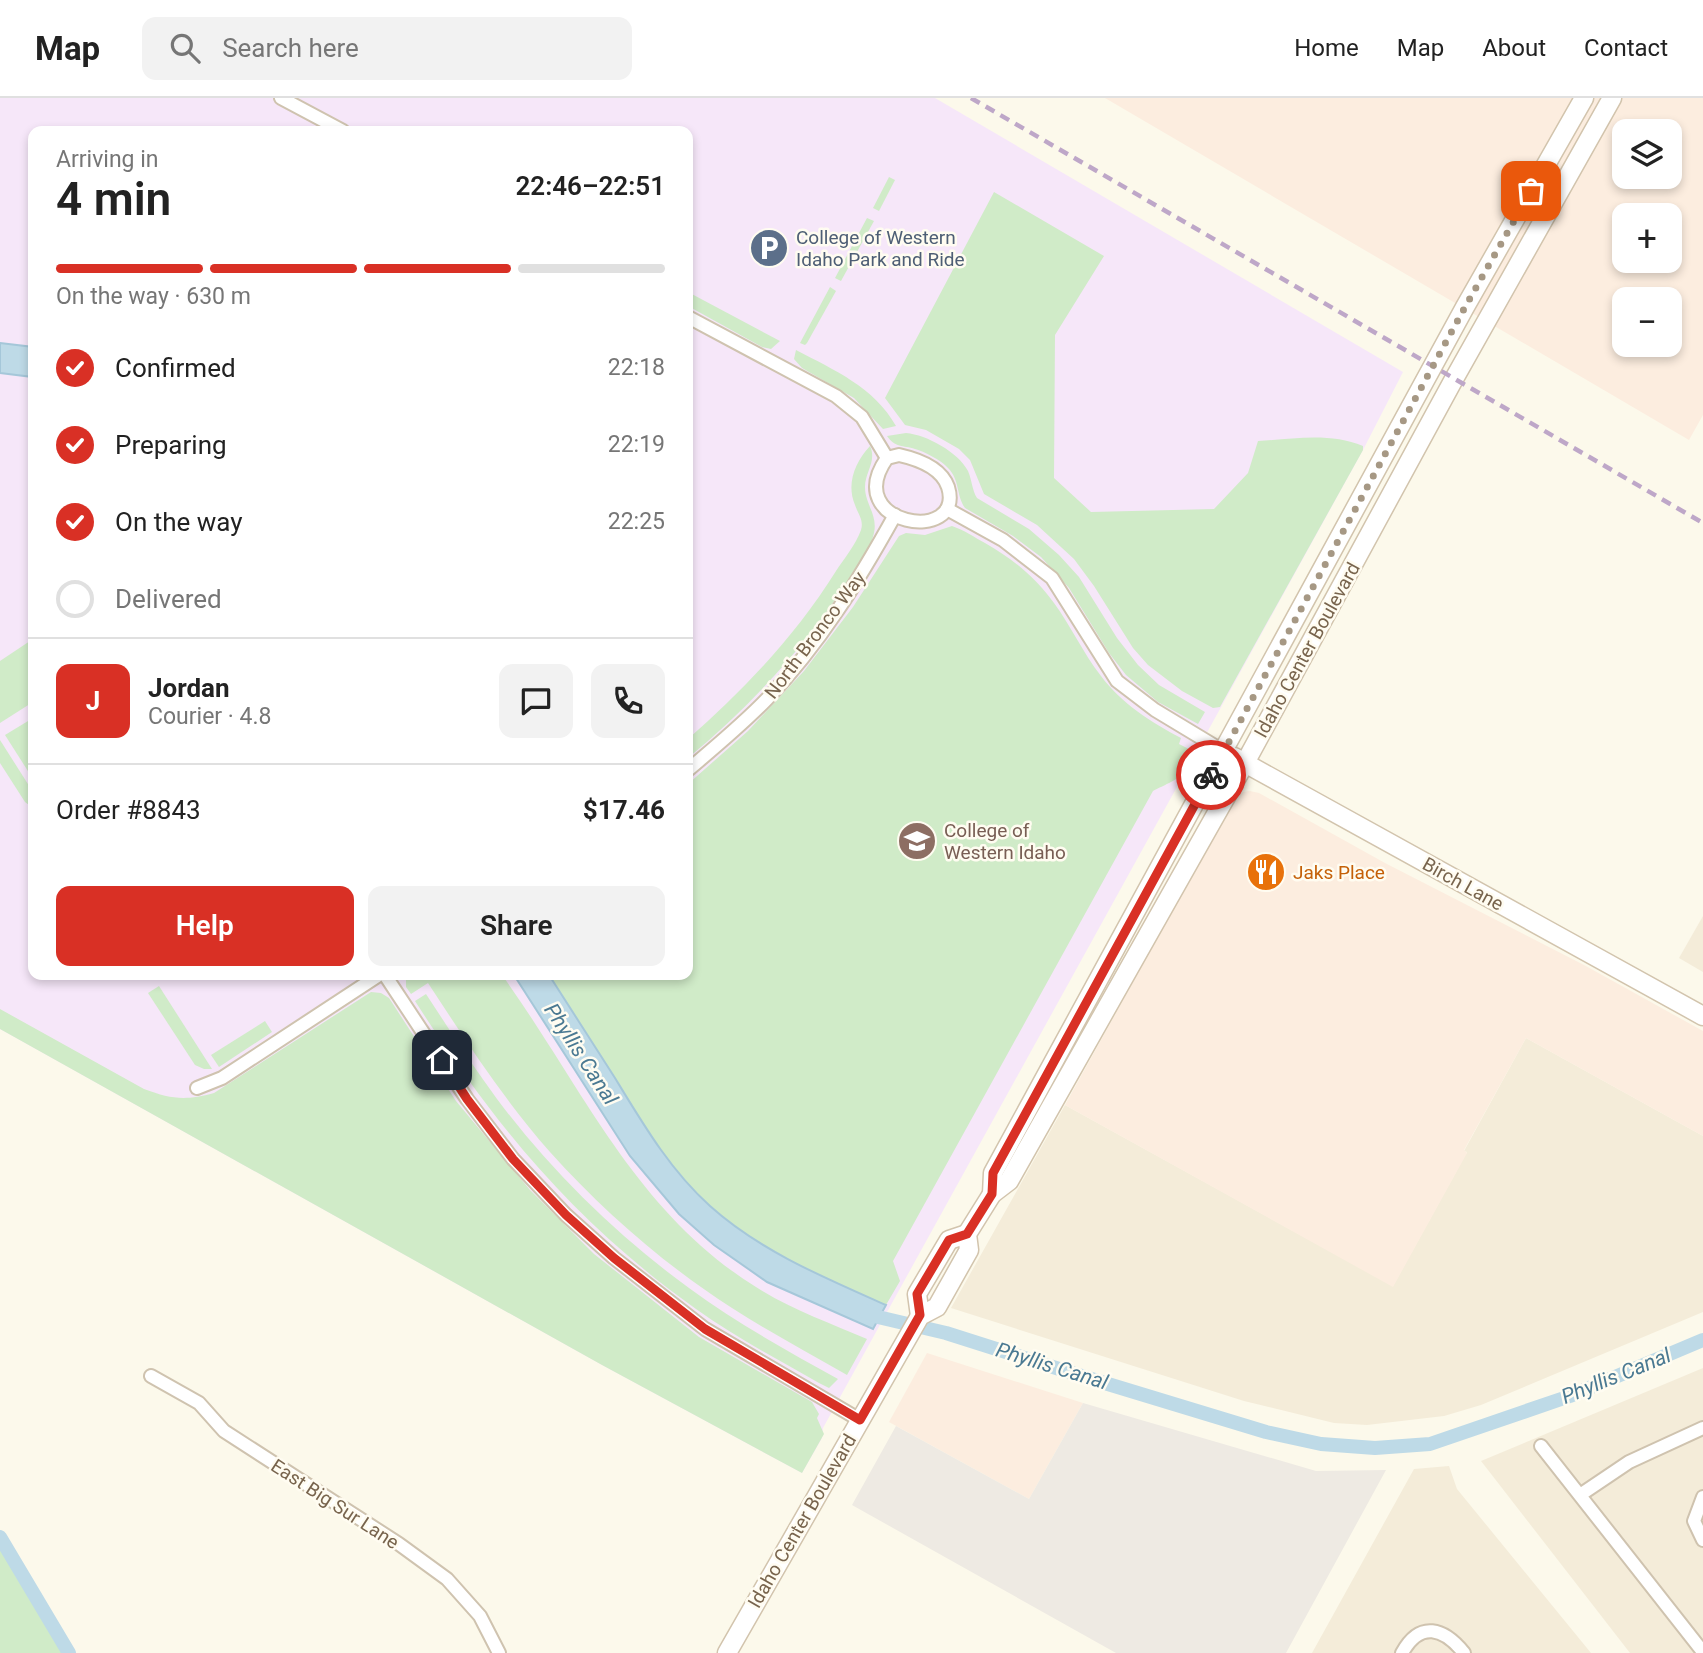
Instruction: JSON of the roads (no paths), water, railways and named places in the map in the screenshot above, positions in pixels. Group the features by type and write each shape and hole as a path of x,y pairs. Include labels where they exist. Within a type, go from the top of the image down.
{"main road":[{"name":"Idaho Center Boulevard","path":"992,1194 993,1173 1452,331 1584,98"},
{"name":"Idaho Center Boulevard","path":"727,1653 920,1315 937,1307 969,1250 967,1234 992,1194 1009,1181 1245,763 1454,379 1612,98"},
{"name":"Birch Lane","path":"1223,751 1703,1016"}],"street":[{"path":"281,98 334,126"},
{"path":"693,320 836,397 862,417 887,458"},
{"path":"900,455 914,458 939,473 949,492 947,509 942,515 920,523 906,520 885,508 875,485 877,474 887,458 900,455"},
{"path":"947,509 1009,544 1052,578 1117,681 1155,710 1223,751"},
{"name":"North Bronco Way","path":"693,766 768,698 814,641 867,566 895,515"},
{"path":"197,1088 222,1078 371,980"},
{"path":"388,980 467,1099 513,1159 566,1215 614,1258 705,1329 860,1420"},
{"name":"East Big Sur Lane","path":"151,1376 199,1403 224,1431 399,1544 447,1579 480,1616 499,1653"},
{"path":"1580,1495 1629,1462 1703,1428"},
{"path":"1541,1446 1703,1651"},
{"path":"1703,1497 1694,1521 1703,1541"},
{"path":"1402,1653 1413,1638 1428,1631 1437,1631 1452,1638 1464,1653"}],"water":[{"path":"0,343 28,346 28,376 0,373"},
{"path":"517,980 552,980 670,1162 710,1206 750,1237 772,1250 886,1305 873,1329 767,1282 714,1245 679,1214 630,1156"}],"waterway":[{"name":"Phyllis Canal","path":"863,1310 878,1317 946,1333 1266,1432 1321,1444 1375,1448 1430,1444 1570,1396 1703,1340"},
{"path":"0,1537 69,1653"}],"railway":[{"path":"971,98 1703,523"}],"place":[{"name":"College of Western Idaho Park and Ride","path":"769,248"},
{"name":"College of Western Idaho","path":"917,841"},
{"name":"Jaks Place","path":"1266,872"}]}
